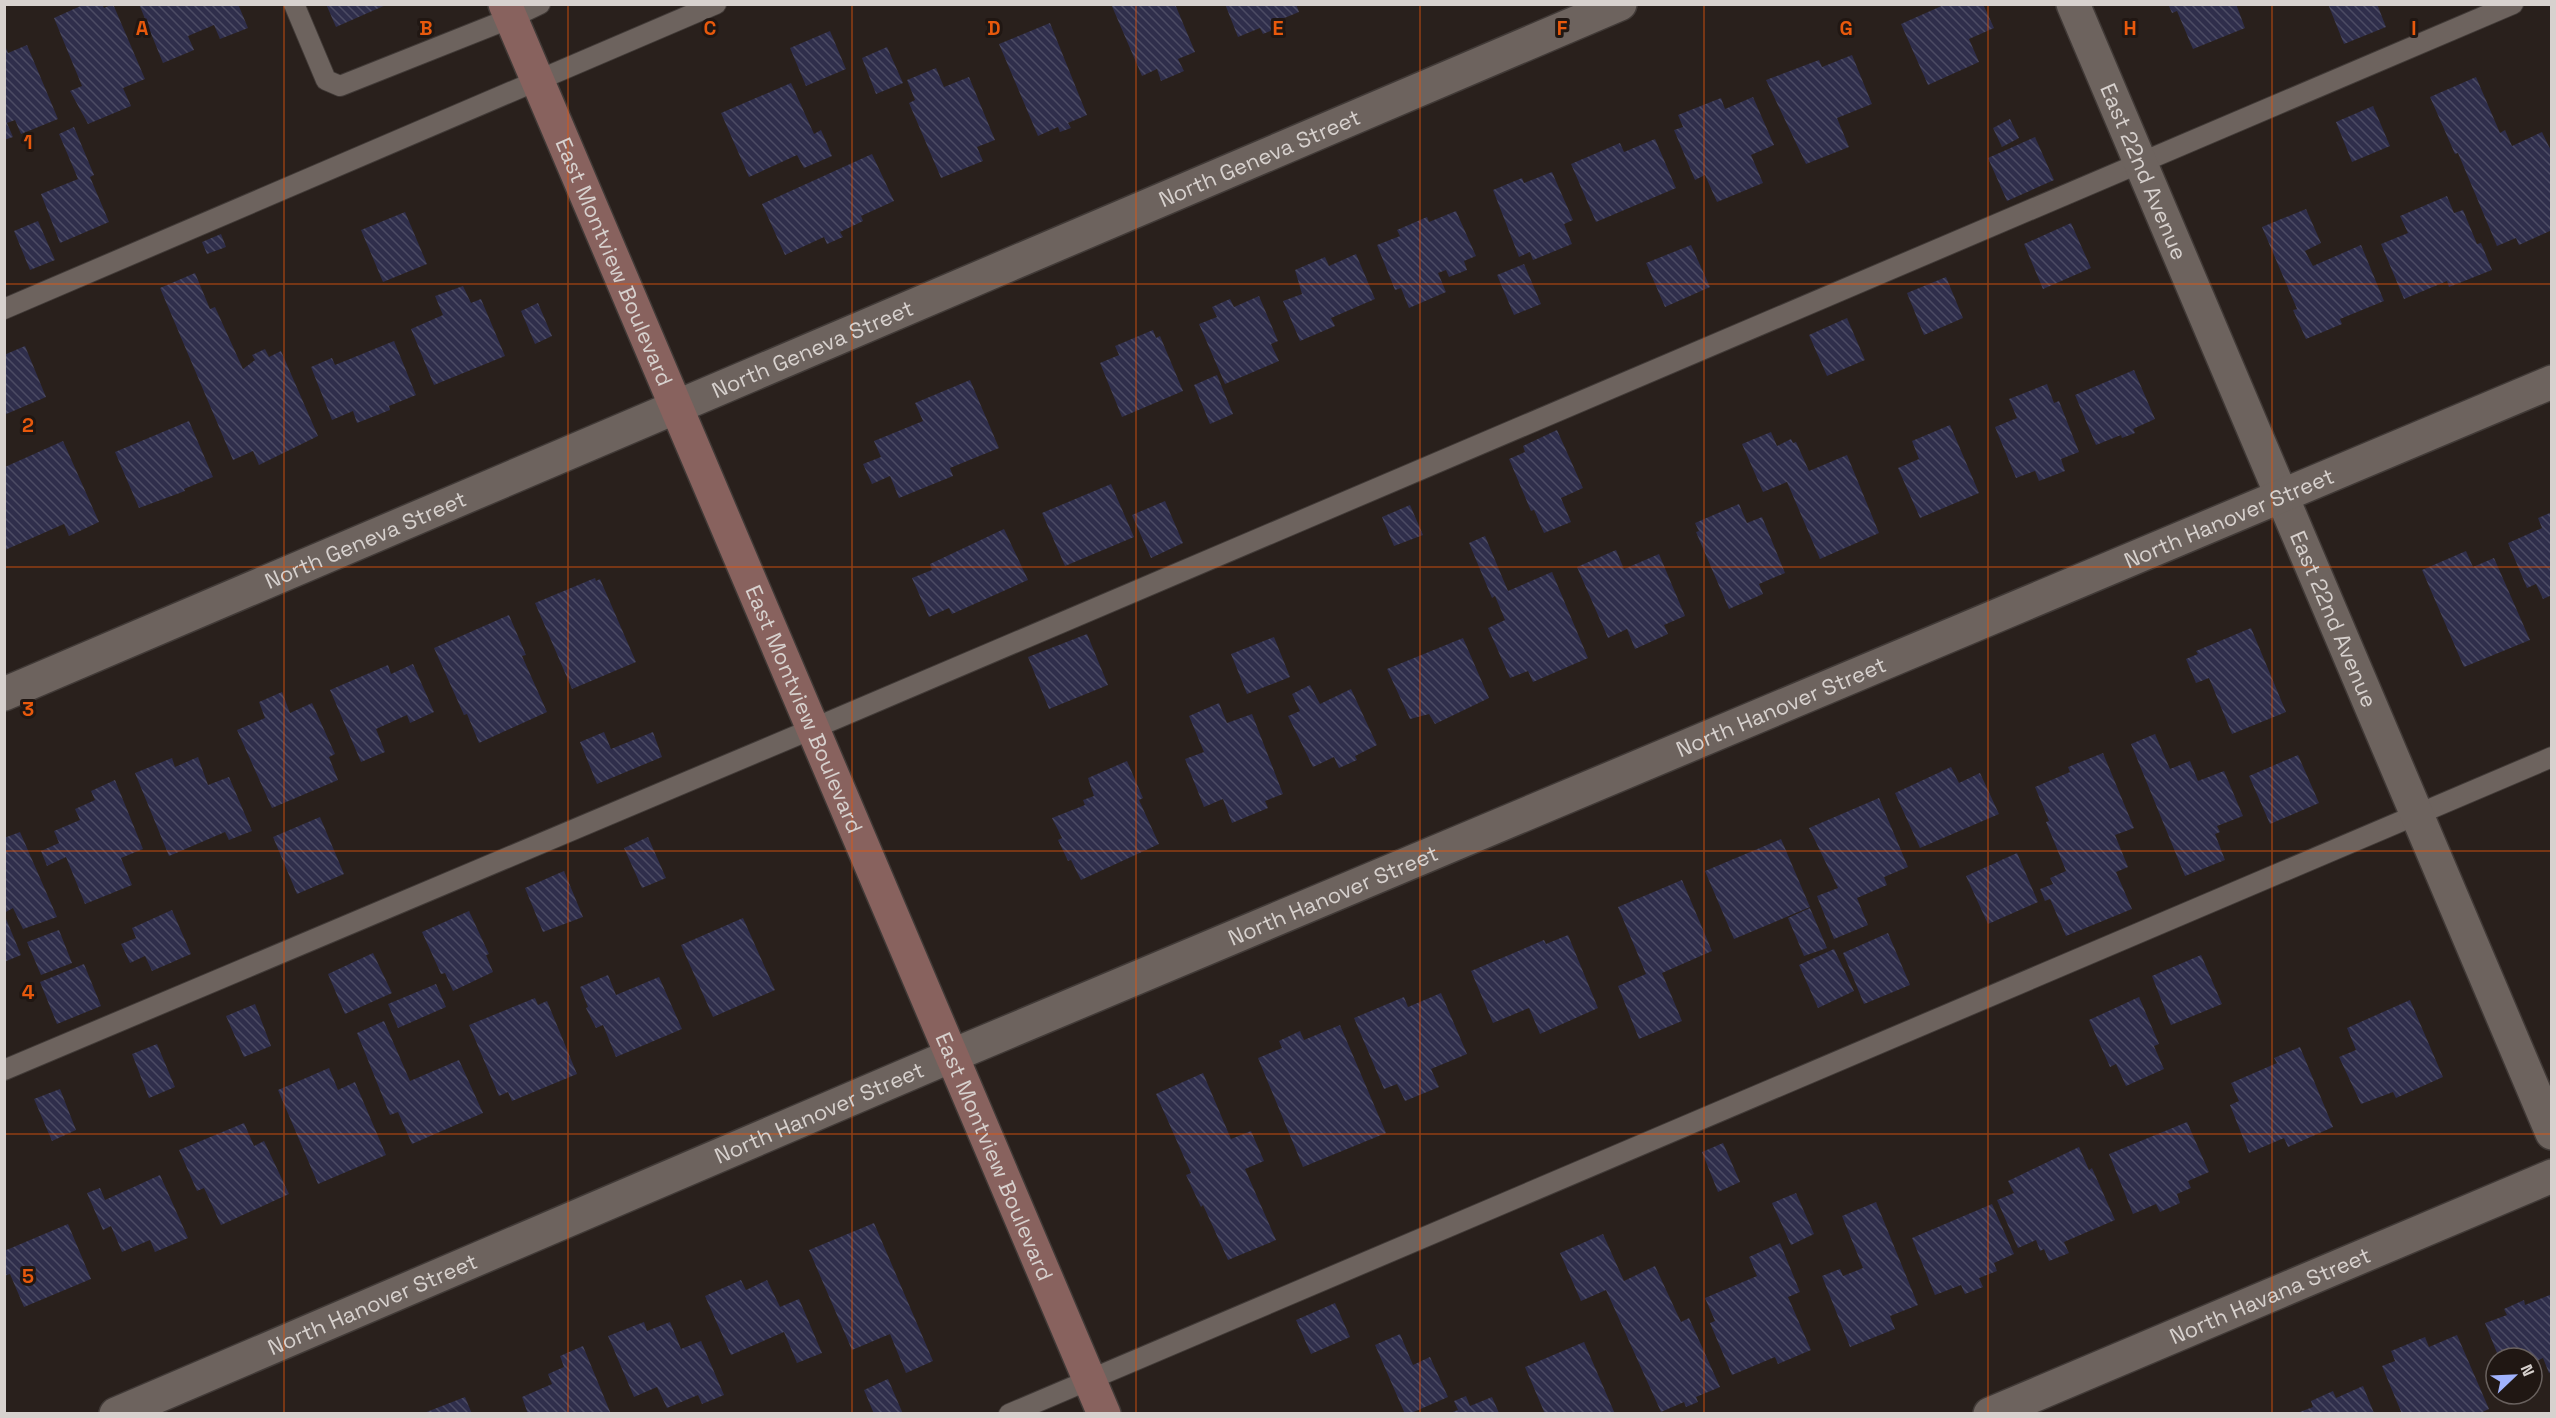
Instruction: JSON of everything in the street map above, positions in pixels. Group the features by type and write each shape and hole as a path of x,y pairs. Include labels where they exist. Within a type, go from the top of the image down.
{"main road":[{"name":"East Montview Boulevard","path":"508,11 1104,1413"}],"street":[{"name":"North Geneva Street","path":"4,694 1620,4"},
{"name":"East 22nd Avenue","path":"2073,4 2552,1133"},
{"name":"North Hanover Street","path":"116,1413 951,1056 2282,497 2552,381"},
{"name":"North Havana Street","path":"1990,1413 2552,1176"}],"lane":[{"path":"294,4 326,80 340,86 508,11 540,4"},
{"path":"4,309 716,4"},
{"path":"4,1070 812,729 2513,4"},
{"path":"1010,1413 2552,757"}],"building":[{"path":"85,4 102,4 104,8 113,4 145,79 123,88 131,106 88,124 70,91 82,86 54,18"},
{"path":"139,4 238,4 248,28 220,39 214,25 188,36 194,50 163,63"},
{"path":"326,4 388,4 336,27"},
{"path":"1111,4 1175,4 1195,52 1178,59 1184,71 1161,81 1157,69 1142,76"},
{"path":"1225,4 1296,4 1299,12 1277,21 1280,27 1263,34 1260,28 1238,37"},
{"path":"1946,4 1983,4 1994,28 1969,39 1979,62 1928,85 1901,24"},
{"path":"2168,4 2236,4 2245,28 2193,49 2177,11 2172,13"},
{"path":"2328,4 2377,4 2386,27 2344,44"},
{"path":"1050,23 1087,115 1068,123 1071,128 1060,132 1058,127 1038,136 999,44"},
{"path":"830,31 846,69 806,86 790,48"},
{"path":"4,43 8,53 27,45 58,119 21,134 15,120 7,123 13,137 4,140"},
{"path":"887,47 903,83 876,94 862,58"},
{"path":"1852,55 1872,104 1837,118 1849,147 1806,164 1766,80 1819,60 1822,67"},
{"path":"936,68 944,87 969,77 995,140 977,147 983,161 941,178 909,103 915,100 907,80"},
{"path":"2476,77 2500,133 2505,130 2512,146 2542,132 2552,153 2552,230 2519,245 2516,238 2497,246 2458,153 2455,154 2430,97"},
{"path":"791,83 814,134 821,130 832,156 804,168 797,155 749,177 721,113"},
{"path":"1753,97 1774,145 1751,155 1763,183 1717,202 1705,175 1695,180 1674,130 1683,127 1678,115 1721,98 1725,109"},
{"path":"2373,106 2390,146 2352,162 2336,122"},
{"path":"2010,119 2019,138 2002,147 1993,128"},
{"path":"74,127 94,175 90,177 109,222 60,243 41,194 78,179 59,134"},
{"path":"2035,137 2054,180 2007,201 1988,158"},
{"path":"1655,139 1676,188 1596,222 1571,164 1620,143 1624,152"},
{"path":"872,154 894,201 861,216 863,221 840,232 843,237 827,244 824,237 785,255 762,204"},
{"path":"1552,172 1573,220 1564,224 1572,244 1533,260 1530,252 1519,257 1493,190 1522,178 1524,183"},
{"path":"2447,196 2454,213 2463,210 2477,244 2481,243 2492,270 2449,287 2447,281 2404,299 2381,244 2408,233 2400,216"},
{"path":"2306,209 2321,243 2305,251 2313,266 2361,245 2384,301 2340,319 2342,324 2306,339 2293,310 2297,309 2262,227"},
{"path":"1456,211 1476,256 1464,261 1467,270 1449,277 1446,270 1438,273 1446,292 1409,308 1401,288 1395,290 1377,245 1400,236 1397,230 1427,217 1429,222"},
{"path":"405,212 427,264 383,282 361,230"},
{"path":"38,221 55,260 30,270 14,231"},
{"path":"2071,223 2091,268 2043,289 2024,244"},
{"path":"221,234 226,247 207,254 202,242"},
{"path":"1691,245 1710,287 1665,307 1646,263"},
{"path":"1356,254 1375,299 1331,318 1335,326 1300,341 1283,301 1302,294 1295,270 1325,257 1329,266"},
{"path":"1524,264 1541,304 1514,315 1497,275"},
{"path":"195,273 210,309 215,307 243,369 255,360 252,355 265,349 269,357 281,351 318,436 259,465 253,451 233,460 160,288"},
{"path":"1946,277 1963,318 1924,335 1907,293"},
{"path":"463,286 471,303 481,299 505,356 434,385 411,329 443,315 435,296"},
{"path":"1259,296 1278,341 1271,344 1279,361 1225,384 1199,324 1217,317 1212,307 1230,299 1234,307"},
{"path":"538,303 552,336 535,344 521,311"},
{"path":"1847,318 1865,360 1827,376 1809,335"},
{"path":"1153,330 1156,338 1160,336 1183,391 1122,417 1100,363 1119,355 1115,346"},
{"path":"394,341 416,395 389,406 390,410 357,423 353,411 332,420 311,367 332,358 335,365"},
{"path":"25,346 46,397 4,415 4,355"},
{"path":"2134,370 2155,419 2133,429 2135,433 2122,438 2121,435 2096,445 2075,395"},
{"path":"1217,375 1233,414 1210,424 1194,385"},
{"path":"970,380 999,448 950,468 953,476 899,498 890,476 872,484 863,464 881,457 874,441 923,421 915,403"},
{"path":"2047,384 2054,403 2059,401 2079,452 2061,459 2065,471 2039,481 2035,471 2016,478 1995,427 2017,418 2009,399"},
{"path":"189,421 213,477 184,489 185,491 139,508 115,452"},
{"path":"1950,425 1979,493 1920,518 1898,468 1919,459 1912,441"},
{"path":"1557,430 1583,488 1561,498 1571,522 1544,533 1534,510 1531,511 1509,459 1525,452 1523,446"},
{"path":"1771,432 1777,446 1791,439 1793,443 1796,442 1809,471 1847,455 1879,533 1820,559 1787,482 1763,492 1742,444"},
{"path":"63,441 99,522 69,536 64,524 5,550 5,467"},
{"path":"1111,484 1134,537 1065,566 1042,513"},
{"path":"1165,501 1183,543 1151,558 1132,515"},
{"path":"1739,504 1747,523 1762,517 1785,573 1759,584 1763,594 1729,609 1696,532 1699,531 1695,523"},
{"path":"1410,505 1423,535 1394,546 1382,517"},
{"path":"2552,512 2552,595 2543,599 2536,584 2527,588 2508,543 2542,528 2538,518"},
{"path":"1004,529 1028,580 952,614 949,608 929,617 912,578 932,570 930,564"},
{"path":"1485,536 1508,591 1552,572 1588,658 1533,682 1528,671 1510,678 1488,628 1505,620 1495,596 1492,598 1469,543"},
{"path":"1616,550 1624,569 1659,554 1685,616 1664,625 1668,634 1635,649 1627,629 1608,638 1577,567"},
{"path":"2466,551 2473,567 2494,558 2530,640 2464,667 2422,570"},
{"path":"595,578 596,581 600,579 636,662 572,689 535,603"},
{"path":"509,615 526,655 522,656 547,712 479,743 434,648"},
{"path":"2251,628 2286,712 2232,734 2209,678 2196,683 2186,659 2198,654 2196,651"},
{"path":"1087,634 1108,685 1049,709 1028,657"},
{"path":"1274,637 1290,677 1247,694 1231,654"},
{"path":"1463,638 1489,698 1435,724 1429,714 1410,719 1387,669"},
{"path":"413,664 434,712 410,723 407,715 376,729 385,752 361,762 330,690 388,665 391,674"},
{"path":"1310,685 1320,704 1351,689 1377,745 1355,756 1357,760 1339,768 1334,757 1313,767 1288,716 1300,711 1292,694"},
{"path":"282,692 290,713 312,703 335,754 329,757 338,780 272,808 237,730 265,718 259,702"},
{"path":"1219,703 1227,723 1252,714 1283,794 1265,801 1268,808 1232,823 1223,799 1204,807 1185,759 1204,752 1189,716"},
{"path":"604,732 611,749 653,732 662,757 597,784 580,742"},
{"path":"2155,734 2170,769 2190,761 2198,781 2224,771 2243,816 2217,826 2220,832 2215,834 2225,860 2185,876 2131,744"},
{"path":"2103,753 2134,828 2115,835 2128,867 2116,872 2132,909 2066,936 2050,899 2045,901 2040,889 2053,884 2050,878 2066,871 2035,787 2070,772 2068,767"},
{"path":"2298,755 2319,803 2270,824 2249,776"},
{"path":"198,757 208,785 229,777 252,831 229,840 225,832 169,856 135,773 172,758 175,767"},
{"path":"1127,761 1143,798 1139,800 1159,844 1081,880 1058,840 1062,838 1052,818 1085,805 1083,800 1094,796 1088,778"},
{"path":"1951,767 1959,783 1980,773 1999,814 1920,848 1895,793"},
{"path":"115,780 143,849 121,858 132,885 85,904 66,857 47,866 41,851 59,843 54,831 80,820 75,809 95,800 91,791"},
{"path":"1879,798 1908,867 1884,877 1887,885 1857,898 1868,925 1834,939 1817,896 1838,888 1809,828"},
{"path":"320,817 344,874 297,894 273,837"},
{"path":"20,832 57,917 23,929 13,908 4,913 4,838"},
{"path":"648,837 666,878 642,888 624,848"},
{"path":"1781,839 1810,907 1734,939 1705,871"},
{"path":"2017,853 2038,902 1988,924 1966,876"},
{"path":"564,871 583,917 543,932 525,888"},
{"path":"1682,880 1712,951 1662,973 1682,1021 1639,1039 1618,986 1646,974 1618,907"},
{"path":"1810,908 1827,948 1804,956 1788,918"},
{"path":"172,910 191,954 152,971 145,956 130,963 121,944 136,938 132,928"},
{"path":"469,911 489,954 486,955 493,972 453,991 445,973 441,974 422,932"},
{"path":"4,914 21,955 4,962"},
{"path":"743,918 775,990 713,1017 681,945"},
{"path":"59,930 72,963 41,975 27,942"},
{"path":"1888,933 1910,985 1864,1004 1843,953"},
{"path":"1568,935 1598,1008 1540,1034 1529,1008 1493,1023 1471,971 1544,940 1546,944"},
{"path":"1834,949 1854,991 1818,1008 1799,965"},
{"path":"373,953 392,993 345,1014 328,974"},
{"path":"2201,955 2222,1004 2171,1025 2152,976"},
{"path":"84,964 101,1006 57,1024 40,982"},
{"path":"608,975 616,995 659,977 682,1029 616,1057 603,1025 596,1028 586,1008 588,1007 580,987"},
{"path":"436,984 446,1007 398,1028 388,1004"},
{"path":"1441,993 1467,1054 1431,1069 1439,1087 1405,1101 1397,1084 1384,1089 1354,1018 1404,997 1408,1007"},
{"path":"2139,997 2159,1044 2154,1046 2164,1069 2126,1086 2116,1064 2110,1067 2089,1020"},
{"path":"535,998 538,1005 547,1001 577,1074 512,1101 508,1092 499,1096 469,1025"},
{"path":"2410,1000 2443,1077 2396,1098 2393,1092 2361,1104 2339,1057 2356,1050 2347,1028"},
{"path":"255,1004 271,1046 244,1057 226,1016"},
{"path":"384,1021 410,1081 459,1060 483,1113 412,1144 398,1112 390,1115 357,1033"},
{"path":"1340,1025 1386,1133 1303,1167 1258,1058 1282,1048 1279,1041 1300,1031 1304,1040"},
{"path":"157,1044 175,1087 149,1098 132,1054"},
{"path":"2300,1047 2333,1127 2288,1147 2284,1138 2249,1153 2230,1105 2239,1101 2231,1083 2277,1063 2274,1058"},
{"path":"329,1068 338,1090 355,1082 386,1155 318,1184 278,1090"},
{"path":"1203,1073 1231,1139 1251,1131 1264,1161 1245,1169 1276,1240 1228,1260 1203,1205 1201,1207 1186,1175 1191,1173 1156,1094"},
{"path":"60,1089 76,1130 52,1141 34,1099"},
{"path":"2187,1122 2209,1172 2188,1181 2191,1188 2177,1194 2180,1203 2160,1212 2156,1204 2133,1214 2109,1154"},
{"path":"244,1123 254,1146 264,1141 289,1194 221,1225 204,1188 197,1191 179,1150"},
{"path":"1723,1143 1740,1182 1718,1192 1702,1152"},
{"path":"2079,1147 2089,1170 2092,1168 2115,1220 2064,1242 2069,1253 2049,1261 2044,1249 2040,1251 2036,1240 2018,1248 1997,1200 2014,1193 2008,1181"},
{"path":"160,1175 188,1238 155,1252 150,1240 122,1252 111,1226 103,1230 87,1193 100,1188 105,1200"},
{"path":"1796,1193 1814,1234 1791,1245 1772,1203"},
{"path":"1876,1202 1918,1305 1890,1316 1895,1329 1850,1347 1822,1276 1840,1269 1843,1276 1863,1268 1842,1216"},
{"path":"1992,1204 2014,1254 1994,1263 1997,1271 1979,1278 1983,1287 1965,1294 1961,1285 1935,1295 1912,1238"},
{"path":"874,1223 933,1361 906,1373 890,1334 852,1350 809,1250"},
{"path":"68,1224 91,1279 24,1307 10,1274 4,1276 4,1251"},
{"path":"1603,1234 1624,1281 1655,1266 1681,1322 1689,1318 1720,1387 1696,1397 1698,1402 1686,1407 1684,1402 1661,1412 1606,1290 1581,1301 1560,1253"},
{"path":"1780,1243 1800,1292 1788,1297 1811,1350 1778,1364 1775,1357 1732,1375 1710,1323 1715,1321 1705,1298 1757,1276 1749,1257"},
{"path":"741,1280 746,1290 767,1280 780,1307 799,1299 822,1353 797,1363 784,1332 731,1355 705,1296"},
{"path":"2552,1294 2552,1372 2549,1373 2544,1360 2544,1346 2494,1346 2485,1323 2507,1315 2504,1309 2524,1300 2525,1305"},
{"path":"1335,1303 1350,1337 1311,1354 1296,1320"},
{"path":"644,1322 647,1331 670,1322 681,1349 701,1341 724,1395 702,1404 698,1395 667,1408 657,1387 634,1397 608,1336"},
{"path":"1400,1334 1413,1365 1430,1357 1448,1397 1409,1414 1405,1414 1375,1345"},
{"path":"2457,1335 2484,1397 2484,1406 2488,1406 2489,1409 2478,1414 2402,1414 2382,1366 2395,1361 2391,1351 2425,1337 2429,1347"},
{"path":"1584,1342 1615,1414 1545,1414 1525,1367"},
{"path":"583,1346 611,1414 528,1414 522,1397 552,1384 548,1374 564,1367 560,1356"},
{"path":"888,1379 903,1414 874,1414 864,1390"},
{"path":"2363,1386 2374,1413 2297,1413 2313,1407 2311,1401 2333,1391 2336,1398"},
{"path":"1466,1396 1470,1406 1492,1397 1499,1413 1450,1413 1458,1410 1454,1401"},
{"path":"465,1397 472,1414 424,1414 424,1413"}]}
